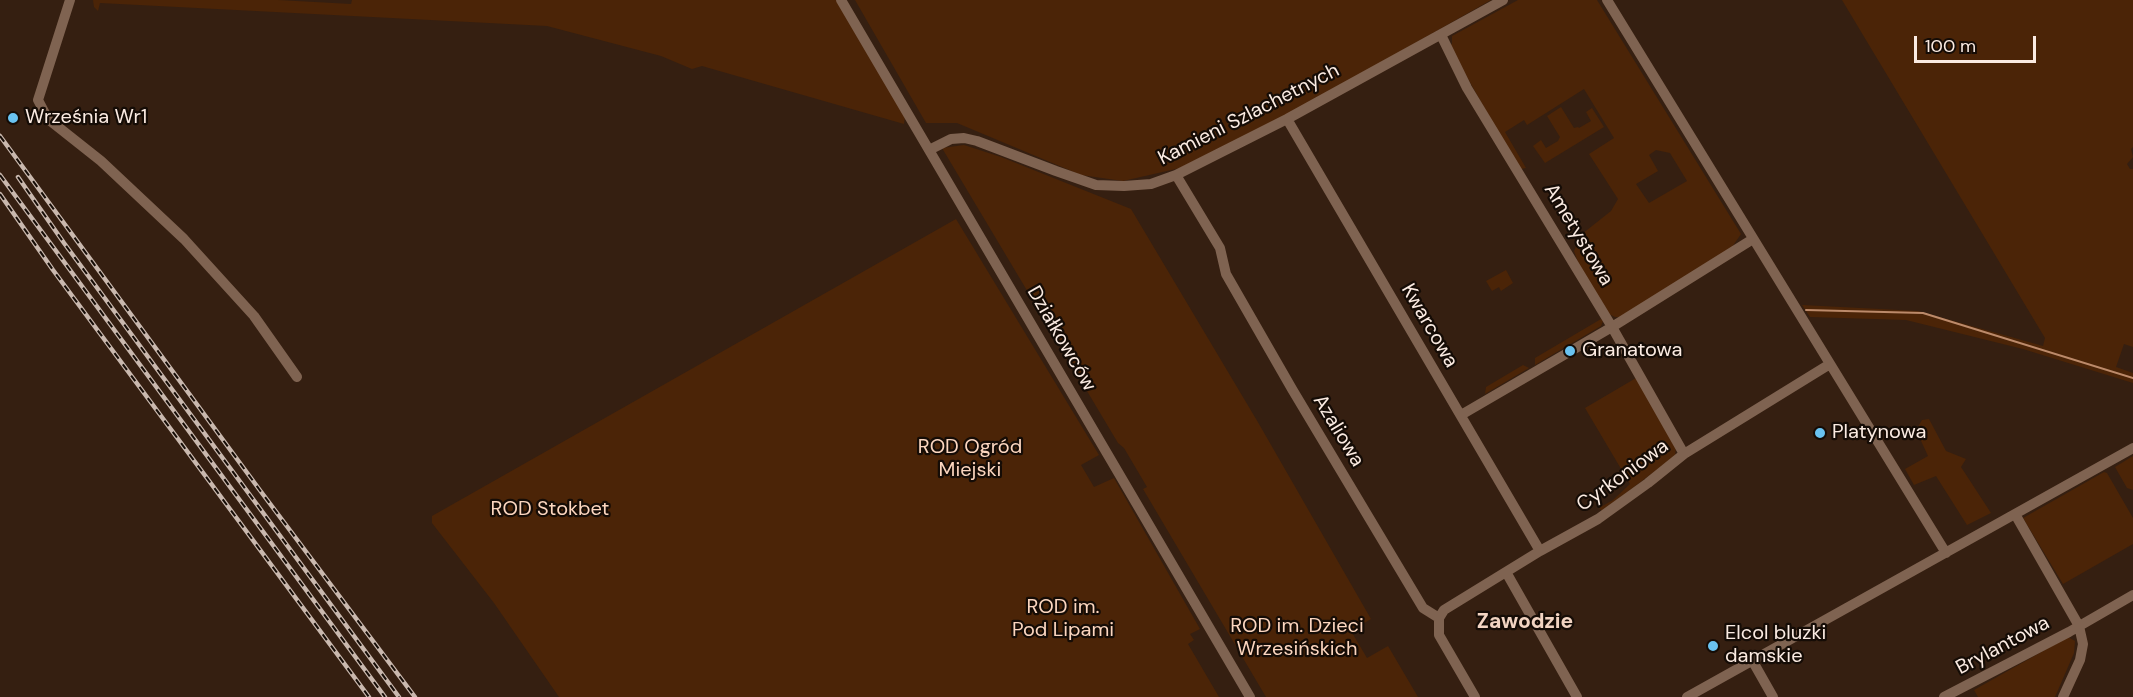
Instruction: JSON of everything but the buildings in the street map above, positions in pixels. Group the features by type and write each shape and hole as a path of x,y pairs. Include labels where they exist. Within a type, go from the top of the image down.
{"street":[{"path":"70,0 38,100 48,118 101,161 184,239 254,316 297,377"},
{"name":"Działkowców","path":"841,0 1250,697"},
{"name":"Kamieni Szlachetnych","path":"929,150 951,139 977,141 1096,185 1151,184 1176,175 1287,119 1503,0"},
{"path":"1607,0 1946,553"},
{"name":"Ametystowa","path":"1441,35 1467,87 1612,327 1684,454"},
{"name":"Kwarcowa","path":"1287,119 1540,551"},
{"name":"Azaliowa","path":"1176,175 1220,248 1226,274 1304,409 1423,608 1440,618"},
{"path":"1461,416 1612,327 1753,239"},
{"name":"Cyrkoniowa","path":"1440,618 1449,606 1598,519 1684,454 1830,364"},
{"path":"1688,697 2133,447"},
{"path":"2015,514 2079,626 2083,644 2080,660 2062,697"},
{"path":"1506,572 1577,697"},
{"name":"Brylantowa","path":"1944,697 2133,595"},
{"path":"1440,618 1439,634 1475,697"},
{"path":"1752,660 1773,697"}],"green space":[{"path":"93,0 278,0 351,4 352,0 836,0 905,116 904,124 702,66 692,69 661,56 547,26 100,3 98,11 94,7"},
{"path":"855,0 1491,0 1306,105 1180,168 1123,181 1081,175 957,123 926,123"},
{"path":"1518,0 1597,0 1741,234 1732,247 1620,317 1609,314 1579,265 1574,251 1582,234 1611,211 1618,199 1589,154 1614,138 1584,89 1527,125 1524,120 1505,132 1526,168 1521,169 1449,45 1452,44 1452,36","holes":["1656,150 1670,153 1687,181 1649,203 1636,184 1658,171 1649,155"]},
{"path":"1842,0 2133,0 2133,147 2131,149 2133,157 2127,164 2130,169 2133,169 2133,347 2124,344 2116,367 2133,373 2133,383 2023,349 1906,320 1810,317 1802,305 1918,311 2043,346 2045,338"},
{"path":"1561,107 1574,128 1579,128 1591,121 1586,112 1592,108 1604,127 1545,163 1533,146 1541,140 1546,148 1558,141 1560,137 1547,116"},
{"name":"ROD im. Dzieci Wrzesińskich","path":"964,145 1001,157 1131,209 1259,424 1371,619 1351,631 1367,658 1388,646 1418,697 1266,697 1143,489 1147,487 1124,448 1118,443 942,148"},
{"path":"956,219 1099,455 1081,465 1094,487 1114,478 1200,629 1190,634 1194,640 1188,644 1219,697 559,697 494,603 432,523 432,516"},
{"path":"1506,270 1513,283 1501,291 1499,287 1492,291 1486,281"},
{"path":"1601,319 1603,321 1601,326 1535,365 1535,358"},
{"path":"1523,365 1529,368 1485,394 1486,387"},
{"path":"1636,378 1676,446 1675,456 1602,511 1599,508 1613,500 1630,484 1585,408"},
{"path":"1929,419 1946,451 1966,459 1961,467 1991,513 1967,525 1936,476 1914,485 1905,469 1928,456 1916,430 1922,420"},
{"path":"2133,456 2133,490 2127,488 2115,467"},
{"path":"2104,472 2107,473 2133,518 2133,544 2063,584 2023,518"},
{"path":"2068,637 2075,641 2074,653 2055,697 1978,697 1974,690"}],"waterway":[{"path":"1806,310 1923,313 2133,378"}],"railway":[{"path":"0,136 415,697"},
{"path":"0,175 385,697"},
{"path":"18,177 64,243 399,697"},
{"path":"0,194 53,270 369,697"}],"place":[{"name":"Września Wr1","path":"13,118"},
{"name":"Granatowa","path":"1570,351"},
{"name":"Platynowa","path":"1820,433"},
{"name":"Elcol bluzki damskie","path":"1713,646"}],"district":[{"name":"Zawodzie","path":"1525,622"}],"park label":[{"name":"ROD Ogród Miejski","path":"970,460"},
{"name":"ROD Stokbet","path":"550,510"},
{"name":"ROD im. Pod Lipami","path":"1063,620"}]}
